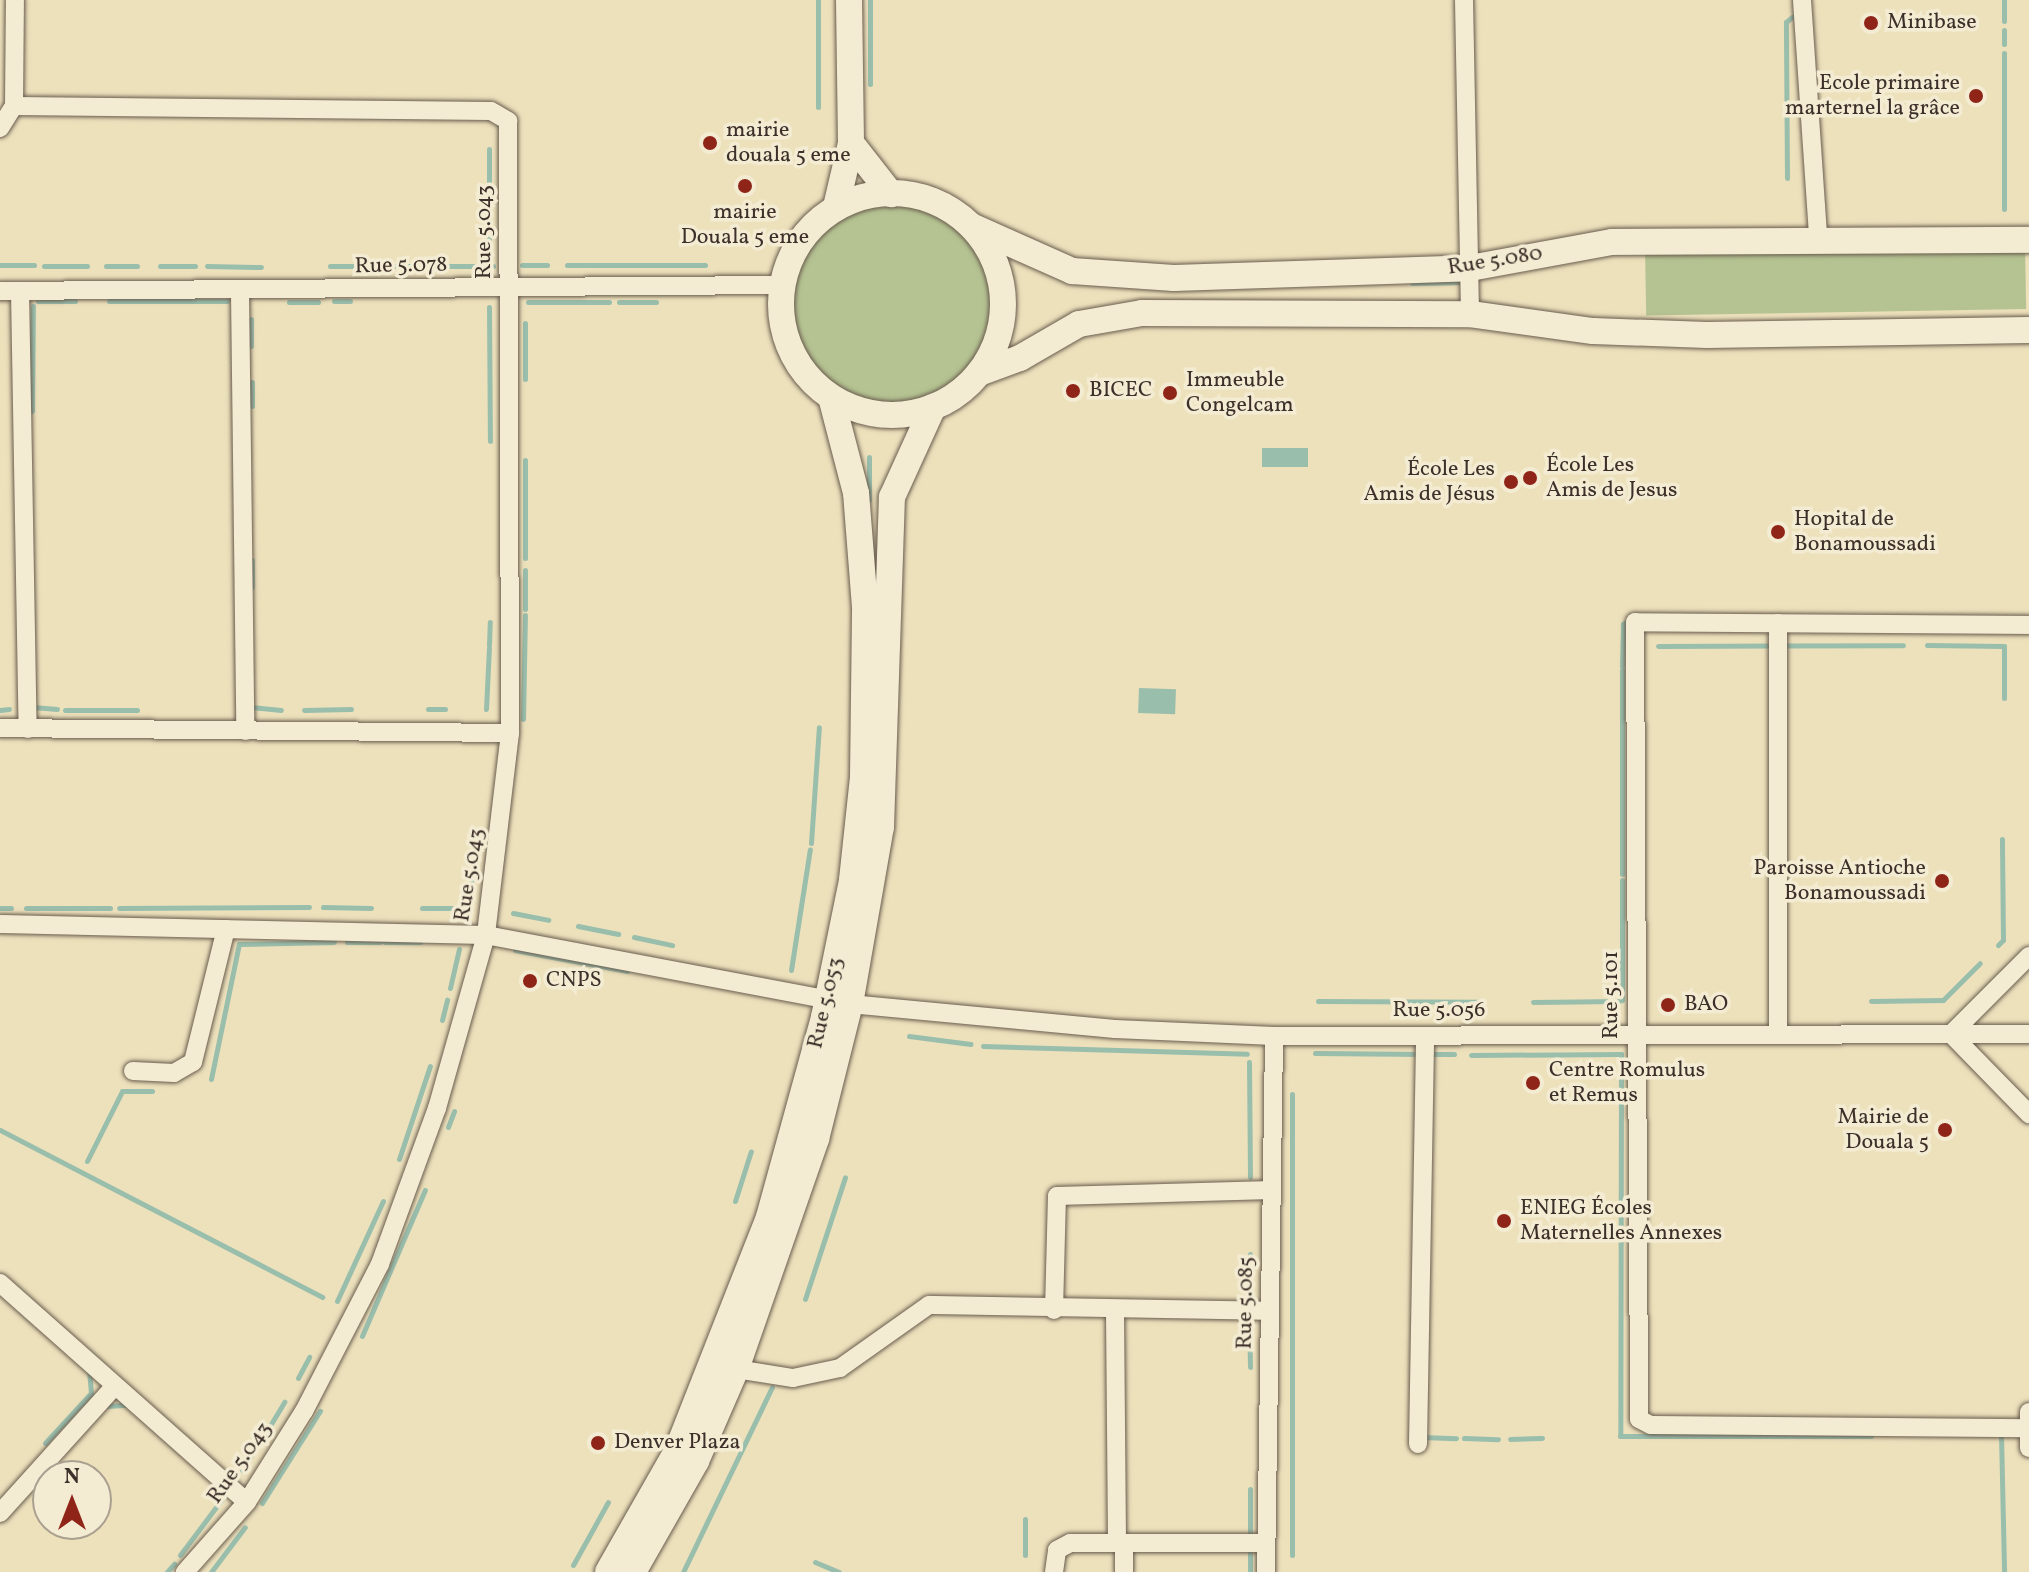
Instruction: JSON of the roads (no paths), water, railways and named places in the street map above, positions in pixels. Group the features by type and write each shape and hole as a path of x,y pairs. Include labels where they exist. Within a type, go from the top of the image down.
{"main road":[{"path":"836,207 851,143 849,0"},
{"path":"851,143 891,194"},
{"path":"891,194 934,202 971,226 997,269 1003,304 997,340 979,373 933,407 884,414 862,411 831,397 794,357 783,322 783,285 805,236 836,207 891,194"},
{"name":"Rue 5.080","path":"971,226 1050,264 1097,275 1189,278 1470,268 1612,242 1818,237 2029,240"},
{"name":"Rue 5.080","path":"979,373 1103,317 1470,314 1593,331 1707,335 2029,330"},
{"name":"Rue 5.053","path":"608,1572 677,1451 745,1283 839,1002 859,825 865,607 856,493 831,397"},
{"name":"Rue 5.053","path":"633,1572 696,1461 736,1369 798,1196 839,1002 881,827 892,497 933,407"}],"street":[{"path":"0,128 14,106 15,0"},
{"path":"1464,0 1470,314"},
{"path":"1802,0 1818,237"},
{"name":"Rue 5.043","path":"14,106 501,113 508,121 510,733 486,935 437,1108 380,1264 304,1411 247,1502 185,1572"},
{"name":"Rue 5.078","path":"0,291 240,292 783,285"},
{"path":"20,291 28,729"},
{"path":"240,292 245,731"},
{"name":"Rue 5.101","path":"2029,625 1635,622 1639,1419 1651,1425 2029,1428"},
{"path":"1778,623 1778,1034"},
{"path":"0,728 510,733"},
{"name":"Rue 5.056","path":"0,924 486,935 839,1002 1011,1022 1274,1036 2029,1034"},
{"path":"133,1071 174,1073 193,1062 226,929"},
{"path":"2029,956 1951,1034 2029,1114"},
{"name":"Rue 5.085","path":"1266,1572 1274,1036"},
{"path":"1418,1444 1425,1036"},
{"path":"1054,1310 1057,1196 1272,1190"},
{"path":"0,1283 113,1388 247,1502"},
{"path":"736,1369 793,1378 840,1368 929,1305 1054,1310 1270,1311"},
{"path":"1115,1311 1120,1543 1124,1572"},
{"path":"0,1513 113,1388"},
{"path":"2029,1412 2029,1448"},
{"path":"1054,1572 1054,1556 1062,1546 1266,1543"}],"waterway":[{"path":"818,0 818,107"},
{"path":"870,0 870,84"},
{"path":"2004,0 2004,21"},
{"path":"1787,178 1786,22 1792,17"},
{"path":"2004,30 2004,44"},
{"path":"2004,53 2004,209"},
{"path":"489,149 489,262"},
{"path":"0,265 34,265"},
{"path":"522,265 547,265"},
{"path":"567,265 705,265"},
{"path":"44,266 87,266"},
{"path":"106,266 137,266"},
{"path":"160,266 195,266"},
{"path":"207,266 261,267"},
{"path":"330,266 360,266"},
{"path":"376,266 419,266"},
{"path":"432,266 493,266"},
{"path":"1412,283 1465,282"},
{"path":"38,301 75,301"},
{"path":"109,301 227,301"},
{"path":"334,301 350,301"},
{"path":"289,302 318,302"},
{"path":"528,302 609,302"},
{"path":"619,302 656,302"},
{"path":"32,411 33,306"},
{"path":"489,307 490,441"},
{"path":"251,319 251,346"},
{"path":"525,323 525,379"},
{"path":"252,382 252,406"},
{"path":"869,457 869,500"},
{"path":"525,460 525,558"},
{"path":"252,560 252,587"},
{"path":"525,570 525,609"},
{"path":"523,719 525,615"},
{"path":"1622,666 1623,624 1630,620"},
{"path":"489,645 490,622"},
{"path":"1658,646 1903,645"},
{"path":"1927,645 2004,646 2004,698"},
{"path":"486,709 489,648"},
{"path":"1622,670 1622,874"},
{"path":"33,707 57,709"},
{"path":"252,707 281,710"},
{"path":"0,710 9,709"},
{"path":"304,710 351,709"},
{"path":"428,709 445,709"},
{"path":"65,710 137,710"},
{"path":"811,843 819,727"},
{"path":"422,908 467,908 479,831"},
{"path":"1998,945 2003,940 2002,839"},
{"path":"791,970 810,849"},
{"path":"1622,880 1622,1000"},
{"path":"119,908 309,907"},
{"path":"323,907 371,908"},
{"path":"0,908 11,908"},
{"path":"26,908 110,908"},
{"path":"513,913 548,920"},
{"path":"578,926 618,934"},
{"path":"634,937 672,945"},
{"path":"211,1079 239,944 334,942"},
{"path":"347,942 380,942"},
{"path":"385,942 420,942"},
{"path":"450,988 459,949"},
{"path":"515,950 627,971"},
{"path":"1871,1001 1943,1000 1980,963"},
{"path":"442,1020 447,1000"},
{"path":"1318,1001 1483,1002"},
{"path":"1533,1002 1619,1001"},
{"path":"909,1036 970,1044"},
{"path":"983,1046 1247,1054"},
{"path":"1315,1053 1421,1054"},
{"path":"1431,1054 1454,1054"},
{"path":"1471,1055 1621,1054 1620,1436 1871,1436"},
{"path":"1249,1062 1250,1177"},
{"path":"399,1159 430,1066"},
{"path":"87,1161 122,1091 152,1091"},
{"path":"1292,1094 1292,1555"},
{"path":"448,1127 454,1111"},
{"path":"0,1130 322,1297"},
{"path":"735,1201 751,1151"},
{"path":"805,1299 845,1177"},
{"path":"362,1336 425,1190"},
{"path":"337,1301 383,1201"},
{"path":"1250,1254 1250,1304"},
{"path":"1249,1318 1250,1367"},
{"path":"298,1378 309,1357"},
{"path":"45,1443 91,1393 89,1370"},
{"path":"683,1572 772,1387"},
{"path":"271,1424 284,1402"},
{"path":"106,1406 128,1405"},
{"path":"262,1503 320,1411"},
{"path":"242,1470 266,1431"},
{"path":"2001,1435 2004,1572"},
{"path":"1421,1437 1456,1438"},
{"path":"1464,1438 1498,1439"},
{"path":"1510,1439 1542,1438"},
{"path":"1250,1489 1250,1540"},
{"path":"180,1555 225,1495"},
{"path":"573,1565 608,1502"},
{"path":"1025,1519 1025,1555"},
{"path":"211,1572 245,1527"},
{"path":"1250,1553 1250,1572"},
{"path":"815,1562 839,1572"},
{"path":"167,1572 174,1564"}],"place":[{"name":"Minibase","path":"1871,23"},
{"name":"Ecole primaire marternel la grâce","path":"1976,96"},
{"name":"mairie douala 5 eme","path":"710,143"},
{"name":"mairie Douala 5 eme","path":"745,186"},
{"name":"BICEC","path":"1073,391"},
{"name":"Immeuble Congelcam","path":"1170,393"},
{"name":"École Les Amis de Jesus","path":"1530,478"},
{"name":"École Les Amis de Jésus","path":"1511,482"},
{"name":"Hopital de Bonamoussadi","path":"1778,532"},
{"name":"Paroisse Antioche Bonamoussadi","path":"1942,881"},
{"name":"CNPS","path":"530,981"},
{"name":"BAO","path":"1668,1005"},
{"name":"Centre Romulus et Remus","path":"1533,1083"},
{"name":"Mairie de Douala 5","path":"1945,1130"},
{"name":"ENIEG Écoles Maternelles Annexes","path":"1504,1221"},
{"name":"Denver Plaza","path":"598,1443"}]}
